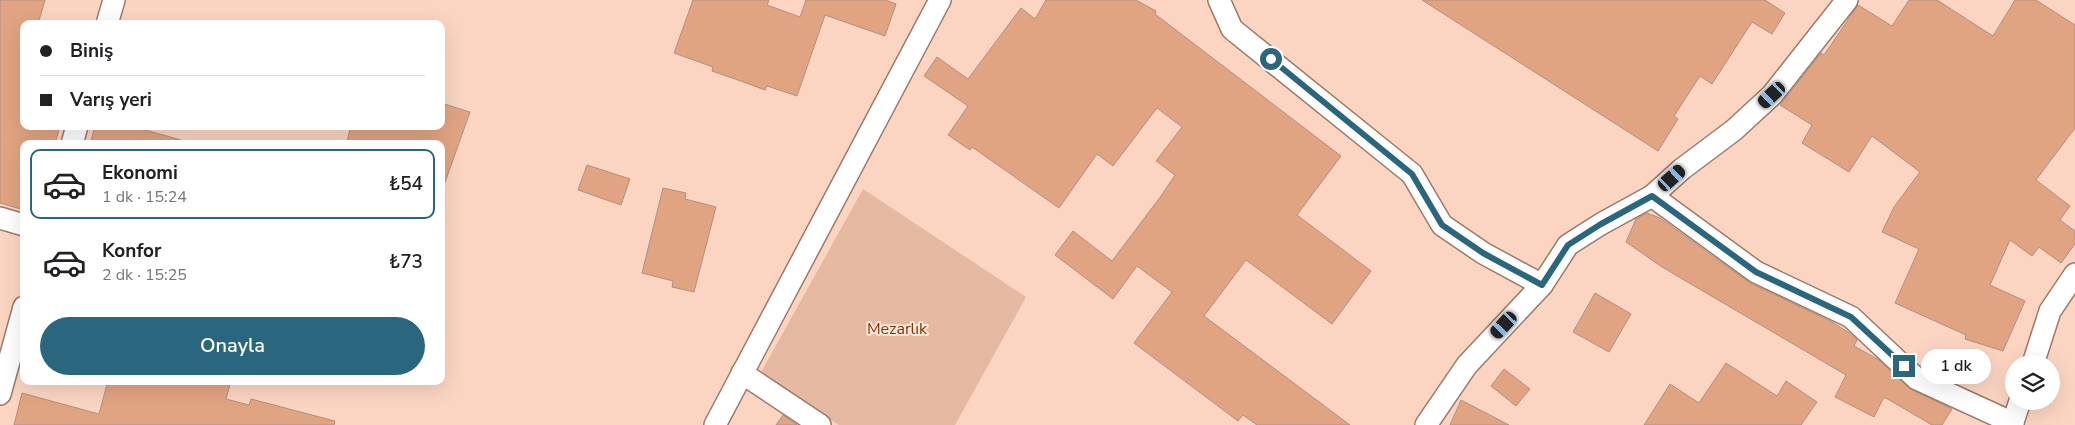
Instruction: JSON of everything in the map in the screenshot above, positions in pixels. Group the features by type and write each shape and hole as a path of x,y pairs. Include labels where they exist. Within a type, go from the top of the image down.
{"street":[{"path":"108,20 114,0"},
{"path":"714,425 940,0"},
{"path":"1219,0 1232,29 1412,174 1442,225 1483,253 1542,285"},
{"path":"1426,425 1467,365 1542,285 1568,245 1601,224 1652,196 1682,169 1734,130 1772,95 1846,0"},
{"path":"1652,196 1756,272 1851,317 1917,379 2013,424 2017,410"},
{"path":"0,218 20,224"},
{"path":"2036,355 2050,311 2075,274"},
{"path":"0,394 20,322"},
{"path":"742,373 820,425"}],"green space":[{"name":"Mezarlık","path":"863,189 1026,297 955,425 839,425 759,376"}],"building":[{"path":"0,0 45,0 39,20 20,20 20,130 59,130 56,140 20,140 20,209 0,203"},
{"path":"693,0 769,0 767,5 800,17 806,0 886,0 896,4 885,36 825,15 797,96 767,86 765,90 712,71 713,67 674,53"},
{"path":"1046,0 1136,0 1156,11 1155,14 1341,156 1297,215 1371,271 1332,324 1246,260 1204,316 1350,425 1257,425 1243,415 1238,421 1134,343 1172,292 1137,266 1113,299 1055,255 1073,231 1112,261 1161,196 1175,175 1156,161 1182,127 1157,108 1113,166 1097,154 1059,208 972,147 970,150 948,135 968,106 924,76 937,57 968,79 1021,8 1035,19"},
{"path":"1422,0 1765,0 1785,13 1772,34 1752,22 1712,84 1700,76 1674,116 1678,119 1658,151"},
{"path":"1909,0 1937,0 1993,36 2015,0 2036,0 2075,25 2075,128 2036,180 2070,206 2060,220 2075,231 2075,244 2061,263 2039,247 2032,256 2010,240 1990,285 2025,301 2003,351 1965,339 1966,335 1895,303 1919,249 1882,232 1894,207 1920,172 1872,136 1849,172 1802,143 1812,125 1780,105 1821,53 1824,55 1858,5 1892,26"},
{"path":"445,104 470,112 445,182 445,140 347,140 350,130 445,130"},
{"path":"94,130 145,130 181,140 91,140"},
{"path":"587,165 630,179 621,205 578,190"},
{"path":"663,188 686,193 685,199 716,207 694,292 672,287 673,281 642,273"},
{"path":"1647,213 1660,218 1750,283 1830,321 1848,332 1857,340 1854,346 1879,360 1909,388 1952,409 1942,425 1932,425 1884,397 1874,417 1835,397 1846,375 1662,267 1626,242 1636,219"},
{"path":"1595,293 1631,314 1609,352 1573,332"},
{"path":"1726,363 1777,396 1786,381 1817,402 1801,425 1644,425 1670,384 1699,403"},
{"path":"1504,369 1530,389 1516,406 1491,386"},
{"path":"107,385 230,385 226,399 249,405 251,399 335,421 334,425 14,425 22,393 99,414"},
{"path":"1461,400 1509,425 1450,425"},
{"path":"783,415 797,425 776,425"}],"route":[{"path":"1271,59 1412,174 1442,225 1483,253 1542,285 1568,245 1601,224 1652,196 1756,272 1851,317 1904,366"}]}
